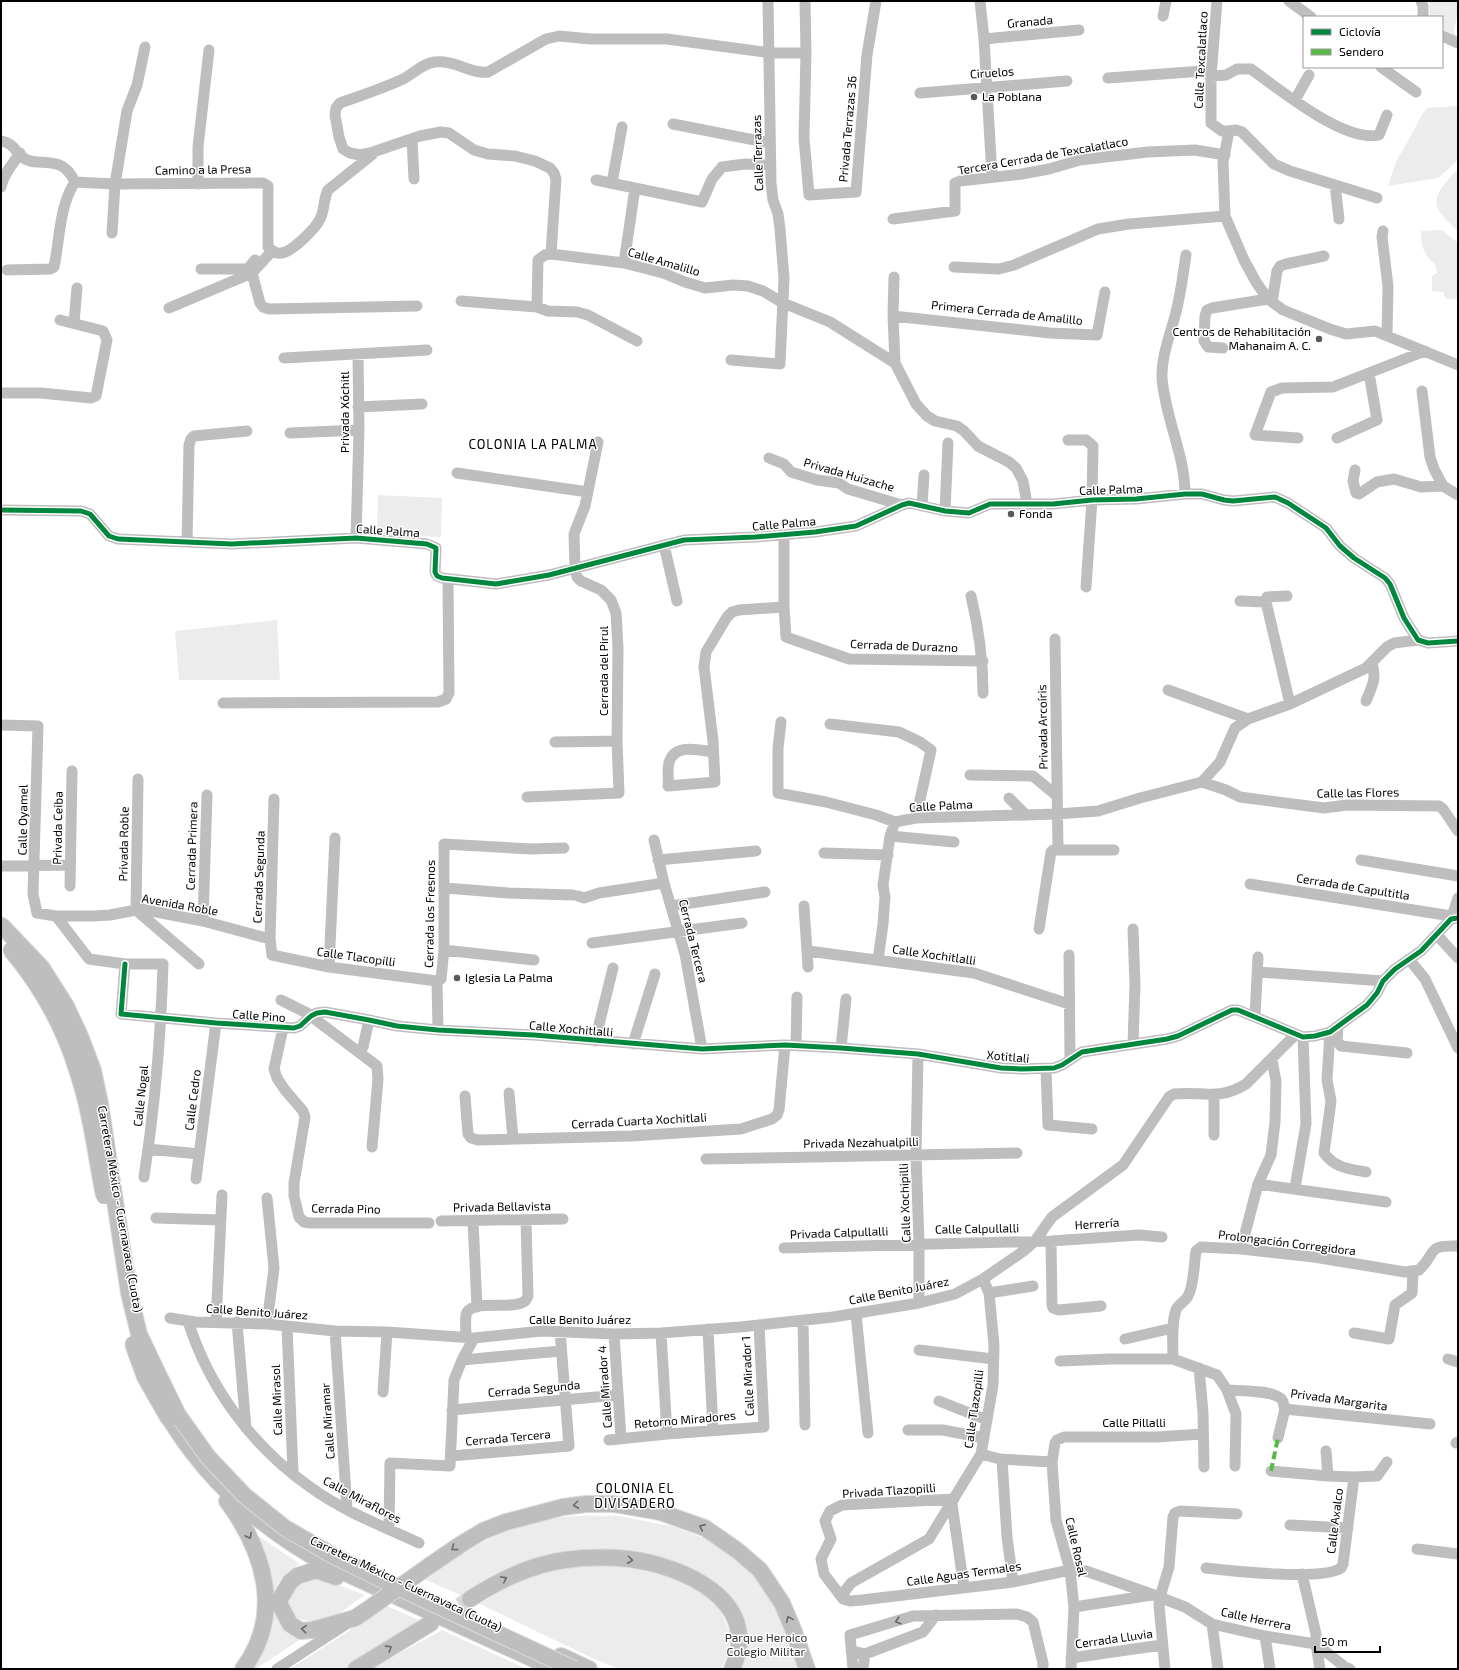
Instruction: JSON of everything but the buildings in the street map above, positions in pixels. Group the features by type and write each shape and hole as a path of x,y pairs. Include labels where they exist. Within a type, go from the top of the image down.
{"highway":[{"name":"Carretera México - Cuernavaca (Cuota)","path":"1,917 35,957 57,990 82,1041 95,1080 105,1122 133,1296 144,1335 163,1380 191,1429 222,1467 252,1498 277,1519 336,1553 480,1617 588,1669"},
{"path":"1,925 42,968 66,1006 80,1036 93,1070 100,1103 129,1293 139,1334 178,1415 208,1458 244,1495 285,1528 334,1556 391,1584 574,1669"},
{"name":"Carretera México - Cuernavaca (Cuota)","path":"1,937 42,991 57,1015 78,1061 86,1089 105,1186 126,1311 133,1338 153,1389 169,1418 204,1469 273,1532 302,1551 328,1565 555,1669"},
{"path":"1,937 32,974 54,1012 67,1040 79,1074 86,1105 131,1336 145,1377 171,1422 205,1468 259,1518 279,1533 325,1561 559,1669"},
{"path":"204,1469 245,1527 255,1548 265,1583 266,1602 264,1625 258,1644 243,1669"},
{"path":"376,1586 364,1587 319,1571 313,1571 297,1576 290,1582 280,1599 280,1605 290,1624 301,1630 312,1630 361,1614 462,1543 483,1531 506,1522 563,1507 586,1504 614,1504 660,1512 705,1528 738,1551 760,1570 782,1603 794,1629 807,1669"},
{"path":"470,1599 497,1582 519,1572 564,1560 606,1558 629,1559 668,1568 703,1583 718,1595 728,1606 739,1633 738,1650 732,1669"},
{"path":"356,1669 431,1623"}],"street":[{"name":"Calle Terrazas","path":"731,360 780,364 784,278 780,229 778,214 773,200 770,165 768,1"},
{"name":"Privada Terrazas 36","path":"805,1 806,54 804,138 809,195 856,192 867,55 876,1"},
{"path":"980,1 984,39 992,176"},
{"path":"1163,16 1166,1"},
{"name":"Calle Texcalatlaco","path":"1217,1 1211,76 1211,123 1222,131 1229,131"},
{"path":"1289,1 1310,16"},
{"path":"1421,1 1423,6 1423,16"},
{"name":"Granada","path":"984,39 1079,30"},
{"path":"537,306 538,260 545,255 551,254 556,179 554,172 550,168 515,156 488,154 474,150 449,133 440,132 360,155 350,153 343,149 339,137 335,116 336,108 340,103 403,79 424,66 434,62 451,63 481,73 488,72 546,39 559,36 591,39 667,39 768,53 806,54"},
{"path":"1443,36 1458,43"},
{"path":"112,233 115,184 127,110 137,85 145,47"},
{"path":"198,184 198,147 209,50"},
{"path":"1108,78 1203,71 1211,76 1226,75 1237,68 1251,70 1315,115 1336,126 1364,134 1374,136 1379,135 1387,115"},
{"path":"1382,68 1416,92"},
{"path":"1295,100 1309,75"},
{"name":"Ciruelos","path":"920,92 1067,81"},
{"path":"673,124 770,143"},
{"path":"612,183 622,126"},
{"path":"1377,198 1290,171 1274,164 1242,132 1236,130 1229,131 1223,162 1225,216 1244,260 1256,282 1270,301 1283,310 1330,329 1346,334 1375,331 1458,365"},
{"path":"412,139 414,179"},
{"path":"1,141 11,145 26,159 32,162 54,163 66,167 75,182 68,198 63,216 54,267 50,269 7,270"},
{"name":"Tercera Cerrada de Texcalatlaco","path":"893,219 955,211 955,184 960,180 1022,174 1049,169 1080,160 1148,152 1196,150 1225,154"},
{"path":"270,249 281,254 289,250 312,230 321,217 324,198 328,190 374,151"},
{"path":"1,186 2,180 20,153"},
{"path":"596,180 702,202 712,179 722,167 745,164 770,165"},
{"name":"Camino a la Presa","path":"75,182 115,184 263,183 268,186 270,249"},
{"path":"1335,185 1339,219"},
{"path":"624,263 635,188"},
{"path":"954,267 999,269 1014,265 1098,229 1129,224 1225,216"},
{"path":"1383,231 1383,245 1388,286 1387,335"},
{"path":"201,269 248,269 270,249"},
{"path":"170,308 252,273 270,249"},
{"name":"Calle Amalillo","path":"551,254 624,263 663,273 705,288 733,285 748,286 763,291 783,303 830,322 895,363"},
{"path":"1186,255 1176,312 1167,344 1162,376 1166,405 1185,478 1186,494"},
{"path":"1270,301 1277,271 1280,266 1324,256"},
{"path":"252,273 260,303 263,307 270,309 417,306"},
{"path":"894,277 893,316 895,363 916,404 927,416 935,421 956,426 964,431 978,446 1009,462 1016,468 1023,481 1027,504"},
{"path":"74,324 77,288"},
{"name":"Primera Cerrada de Amalillo","path":"893,316 1050,333 1097,335 1105,292"},
{"path":"461,301 537,306 548,311 577,312 588,315 638,341"},
{"path":"1223,348 1208,346 1204,341 1205,316 1207,310 1212,308 1270,301"},
{"path":"1,393 41,394 91,398 96,396 107,340 106,335 103,331 60,320"},
{"name":"Privada Xóchitl","path":"356,538 359,430 358,354 427,350"},
{"path":"1298,438 1255,436 1271,392 1282,388 1333,387 1425,351"},
{"path":"284,358 358,354"},
{"path":"1337,438 1377,420 1369,373"},
{"path":"1422,391 1430,457 1434,469 1443,486"},
{"path":"358,406 422,404"},
{"path":"290,433 359,430"},
{"path":"187,542 189,445 191,438 194,436 247,431"},
{"path":"1068,440 1086,440 1092,446 1092,500 1086,587"},
{"path":"575,568 574,534 585,506 598,442"},
{"path":"945,511 948,443"},
{"name":"Privada Huizache","path":"769,458 784,464 791,472 817,480 839,483 848,489 902,504"},
{"path":"1355,470 1353,481 1356,493 1359,494 1377,482 1394,479 1421,487 1443,486 1458,494"},
{"path":"457,473 588,492"},
{"path":"922,506 924,475"},
{"name":"Calle Palma","path":"1,510 81,512 90,514 109,536 118,539 232,544 356,538 431,545 436,548 435,572 437,576 448,579 496,584 549,575 684,540 784,534 856,526 902,504 909,503 945,511 969,513 990,504 1053,504 1092,500 1136,500 1186,494 1202,494 1233,501 1275,497 1288,503 1326,528 1340,546 1354,558 1385,578 1390,584 1404,618 1418,640"},
{"name":"Cerrada de Durazno","path":"784,534 784,607 786,637 849,659 983,661"},
{"path":"664,545 677,601"},
{"name":"Cerrada del Pirul","path":"527,798 619,793 617,741 618,648 616,613 611,600 601,590 581,581 577,576 575,568"},
{"path":"223,703 438,702 446,699 449,693 448,579"},
{"path":"971,596 983,661 983,693"},
{"path":"1240,601 1267,600 1287,596"},
{"path":"1267,600 1290,704"},
{"path":"713,752 688,749 679,751 672,756 669,764 668,786 715,782 713,752 704,667 706,652 727,617 732,612 784,607"},
{"name":"Privada Arcoíris","path":"1055,639 1057,814"},
{"path":"1202,782 1220,762 1235,728 1248,719 1290,704 1366,668 1387,647 1394,643 1418,640 1428,643 1458,641"},
{"path":"1366,701 1375,679 1375,672 1372,663"},
{"path":"1168,690 1248,719"},
{"path":"781,722 778,748 778,792 826,802 876,815 895,822"},
{"path":"830,724 899,732 920,742 931,750 916,818"},
{"name":"Calle Oyamel","path":"1,725 38,726 33,894 37,913"},
{"path":"555,742 617,741"},
{"name":"Privada Ceiba","path":"70,886 72,771"},
{"path":"970,775 1033,776 1057,796"},
{"name":"Privada Roble","path":"136,910 138,779"},
{"name":"Calle Palma","path":"878,960 885,898 883,885 890,836 895,822 916,818 1057,814 1098,811 1140,798 1202,782"},
{"name":"Calle las Flores","path":"1202,782 1226,790 1240,797 1324,808 1347,805 1439,806 1443,809 1458,831"},
{"name":"Cerrada Primera","path":"203,921 207,795"},
{"path":"1008,798 1026,815"},
{"name":"Cerrada Segunda","path":"272,955 270,939 274,799"},
{"path":"1057,814 1058,849"},
{"path":"890,836 954,842"},
{"path":"329,967 335,838"},
{"name":"Cerrada Tercera","path":"654,840 664,883 685,954 702,1049"},
{"name":"Cerrada los Fresnos","path":"438,1030 437,981 441,979 444,950 444,844 531,849 564,848"},
{"path":"1039,929 1051,852 1058,849 1114,850"},
{"path":"658,860 756,851"},
{"path":"824,853 888,855"},
{"path":"1361,860 1458,876"},
{"path":"1,866 70,865"},
{"path":"445,888 508,893 576,895 584,898 664,883"},
{"name":"Cerrada de Capultitla","path":"1250,884 1445,915 1455,918"},
{"path":"671,906 765,892"},
{"path":"983,1279 1025,1250 1034,1241 1052,1217 1123,1165 1169,1097 1180,1093 1214,1095 1237,1090 1246,1084 1299,1036 1315,1036 1334,1029 1367,1005 1377,993 1382,981 1395,969 1410,959 1455,918 1458,898"},
{"path":"804,906 808,967"},
{"name":"Avenida Roble","path":"37,913 56,916 110,915 140,909 203,921 270,939"},
{"path":"136,910 199,964"},
{"path":"56,916 89,960 125,964"},
{"path":"592,943 742,923"},
{"path":"1133,929 1135,985 1133,1044"},
{"path":"1437,935 1458,958"},
{"path":"444,950 534,960"},
{"name":"Calle Xochitlalli","path":"808,951 974,973 1070,1004"},
{"name":"Calle Tlacopilli","path":"272,955 329,967 437,981"},
{"path":"1069,955 1070,1060"},
{"path":"1255,1017 1258,957"},
{"path":"1410,959 1425,979 1458,1048"},
{"name":"Calle Pino","path":"125,964 121,1014 216,1023 294,1028 300,1026 311,1016 317,1013 325,1012 397,1026 438,1030"},
{"name":"Calle Nogal","path":"125,964 163,964 162,1018 144,1177"},
{"path":"595,1041 613,968"},
{"path":"1258,972 1382,981"},
{"path":"633,1044 655,974"},
{"name":"Cerrada Cuarta Xochitlali","path":"465,1096 468,1134 471,1138 478,1140 631,1136 741,1129 764,1122 777,1116 797,997"},
{"path":"841,1048 846,999"},
{"path":"281,1000 311,1016 377,1066 378,1080 372,1147"},
{"name":"Xotitlali","path":"702,1049 790,1045 918,1054 1001,1068 1046,1069 1062,1065 1082,1052 1178,1036 1232,1010 1238,1010 1299,1036"},
{"path":"363,1047 369,1020"},
{"name":"Calle Cedro","path":"196,1179 216,1023"},
{"name":"Cerrada Pino","path":"283,1028 274,1069 277,1078 305,1117 294,1183 294,1196 299,1217 304,1222 310,1223 429,1223"},
{"path":"1334,1029 1337,1040 1341,1046 1407,1053"},
{"path":"1334,1029 1327,1080 1331,1101 1324,1153 1330,1162 1343,1168 1366,1172"},
{"name":"Calle Xochitlalli","path":"438,1030 534,1035 702,1049"},
{"path":"1295,1188 1306,1124 1299,1036"},
{"name":"Calle Xochipilli","path":"918,1054 916,1154 919,1303"},
{"path":"1241,1249 1258,1184 1271,1156 1275,1122 1276,1081 1272,1060"},
{"path":"1046,1069 1048,1125 1092,1129"},
{"path":"509,1093 513,1139"},
{"path":"1214,1095 1214,1135"},
{"path":"148,1149 199,1154"},
{"name":"Privada Nezahualpilli","path":"706,1159 1017,1153"},
{"path":"1258,1184 1386,1202"},
{"path":"216,1322 222,1195"},
{"path":"267,1198 274,1268 267,1324"},
{"path":"156,1218 220,1220"},
{"name":"Privada Bellavista","path":"441,1221 563,1219"},
{"path":"450,1461 454,1380 470,1338 466,1314 470,1309 477,1307 525,1302 528,1296 526,1220"},
{"path":"474,1221 477,1307"},
{"name":"Herrería","path":"1034,1241 1139,1235 1162,1237"},
{"name":"Calle Calpullalli","path":"919,1244 1034,1241"},
{"path":"1051,1241 1053,1308 1059,1310 1101,1306"},
{"name":"Privada Calpullalli","path":"784,1248 919,1244"},
{"name":"Prolongación Corregidora","path":"1173,1359 1176,1311 1178,1306 1188,1296 1191,1288 1196,1251 1198,1248 1205,1246 1241,1249 1314,1257 1405,1272 1413,1271"},
{"path":"1354,1333 1389,1339 1396,1305 1412,1293 1413,1271 1419,1270 1423,1266 1437,1247 1458,1246"},
{"name":"Calle Benito Juárez","path":"170,1318 188,1321 267,1324 335,1331 387,1332 470,1338 542,1331 614,1334 661,1333 803,1321 856,1314 919,1303 955,1294 983,1279"},
{"name":"Calle Tlazopilli","path":"843,1599 845,1591 851,1584 929,1539 981,1454 993,1384 994,1345 989,1293 983,1279"},
{"path":"989,1293 1033,1286"},
{"path":"856,1314 868,1433"},
{"name":"Calle Miraflores","path":"188,1321 196,1346 211,1377 246,1428 261,1445 310,1487 347,1509 419,1543"},
{"path":"803,1321 805,1425"},
{"path":"237,1322 246,1428"},
{"name":"Calle Mirador 1","path":"759,1325 764,1427"},
{"name":"Calle Mirasol","path":"287,1326 293,1472"},
{"path":"1125,1340 1174,1328"},
{"path":"708,1329 714,1430"},
{"name":"Calle Miramar","path":"335,1331 347,1509"},
{"path":"560,1331 565,1399"},
{"path":"383,1392 387,1332"},
{"path":"661,1333 667,1434"},
{"name":"Calle Mirador 4","path":"614,1334 621,1438"},
{"path":"919,1350 993,1359"},
{"path":"462,1360 561,1351"},
{"path":"1060,1361 1110,1358 1173,1359 1217,1375 1227,1390 1236,1414 1235,1466"},
{"path":"1199,1368 1203,1412 1204,1467"},
{"name":"Privada Margarita","path":"1227,1390 1267,1393 1278,1396 1283,1400 1285,1409 1430,1424"},
{"name":"Cerrada Segunda","path":"452,1410 618,1395"},
{"name":"Cerrada Tercera","path":"389,1529 390,1463 450,1461 568,1446 565,1399"},
{"path":"939,1401 987,1420"},
{"path":"1278,1438 1285,1409"},
{"name":"Retorno Miradores","path":"609,1440 764,1427"},
{"path":"908,1430 943,1430 984,1438"},
{"name":"Calle Pillalli","path":"1064,1436 1156,1437 1203,1434"},
{"name":"Calle Rosal","path":"1064,1436 1055,1443 1052,1462 1056,1520 1070,1570 1074,1607 1071,1664"},
{"path":"1326,1451 1328,1476"},
{"path":"981,1454 1002,1459 1052,1462"},
{"path":"1002,1459 1007,1537 1013,1582"},
{"path":"1354,1477 1377,1476 1387,1462"},
{"name":"Calle Axalco","path":"1271,1471 1354,1477 1343,1564 1341,1568 1332,1572 1302,1574"},
{"path":"953,1501 964,1588"},
{"name":"Privada Tlazopilli","path":"843,1599 824,1574 821,1559 831,1538 825,1521 830,1511 842,1505 953,1501"},
{"path":"1165,1669 1157,1596 1169,1567 1173,1517 1175,1513 1180,1511 1237,1514"},
{"path":"1290,1525 1348,1528"},
{"path":"1416,1549 1458,1554"},
{"path":"1206,1568 1246,1572 1302,1574 1316,1634 1320,1669"},
{"name":"Calle Aguas Termales","path":"843,1599 850,1601 862,1600 1013,1582 1070,1570"},
{"name":"Calle Herrera","path":"1070,1570 1086,1571 1157,1596 1185,1607 1212,1624 1265,1636 1316,1644 1345,1667 1350,1669"},
{"path":"1074,1607 1157,1596"},
{"path":"277,1669 361,1614"},
{"path":"853,1669 850,1635 913,1616 1017,1614 1027,1617 1033,1622 1043,1663 1043,1669"},
{"path":"851,1652 865,1654 923,1632 936,1615"},
{"path":"1212,1624 1218,1669"},
{"path":"1265,1636 1270,1669"},
{"name":"Cerrada Lluvia","path":"1071,1664 1162,1645"},
{"path":"863,1669 865,1654"}],"green space":[{"path":"1429,1 1458,1 1458,14 1454,31 1458,40 1443,33 1443,16 1430,16"},
{"path":"1458,106 1458,160 1438,178 1388,186 1396,162 1426,108"},
{"path":"1458,169 1458,231 1441,214 1437,200 1438,194 1443,186"},
{"path":"1442,230 1458,243 1458,299 1446,299 1443,292 1432,291 1432,276 1437,273 1436,266 1424,250 1421,231"},
{"path":"378,495 442,498 441,537 377,534"},
{"path":"277,620 280,680 179,680 175,631"},
{"name":"Parque Heroico Colegio Militar","path":"620,1516 675,1527 714,1542 759,1579 779,1612 800,1669 735,1669 743,1643 713,1584 601,1550 463,1596 424,1579 489,1539 524,1525 562,1517"},
{"path":"254,1533 300,1564 291,1569 284,1576 278,1583 274,1593 308,1634 256,1669 247,1669 263,1637"},
{"path":"585,1565 608,1565 633,1568 671,1578 702,1593 720,1610 730,1632 729,1653 721,1669 620,1669 594,1659 480,1604 502,1590 538,1574"},
{"path":"317,1577 365,1595 334,1617 323,1621 303,1620 292,1614 288,1609 287,1602 292,1584"},
{"path":"387,1606 421,1621 344,1669 290,1669"},
{"path":"442,1630 527,1669 371,1669"}],"tunnel":[{"path":"439,1618 470,1599"}],"marked path":[{"path":"1271,1471 1278,1438"}],"cycle path":[{"path":"1,510 81,511 90,514 109,536 118,539 232,544 356,538 427,544 436,548 435,572 437,576 442,578 496,584 549,575 684,540 755,537 815,532 856,526 909,503 945,511 969,513 990,504 1053,504 1092,500 1136,499 1185,494 1202,494 1233,501 1275,497 1288,503 1326,528 1340,546 1354,558 1385,578 1390,584 1404,618 1418,640 1428,643 1458,641"},
{"path":"125,964 121,1014 216,1023 294,1028 300,1026 311,1016 317,1013 325,1012 397,1026 438,1030 534,1035 702,1049 785,1045 841,1048 918,1054 1001,1068 1054,1068 1062,1065 1082,1052 1178,1036 1232,1010 1238,1010 1303,1037 1315,1036 1330,1032 1367,1005 1377,993 1383,981 1395,969 1421,951 1451,919 1458,918"}],"place":[{"name":"La Poblana","path":"974,97"},
{"name":"Centros de Rehabilitación Mahanaim A. C.","path":"1319,339"},
{"name":"Fonda","path":"1011,514"},
{"name":"Iglesia La Palma","path":"457,978"}],"district":[{"name":"COLONIA LA PALMA","path":"533,444"},
{"name":"COLONIA EL DIVISADERO","path":"635,1496"}]}
